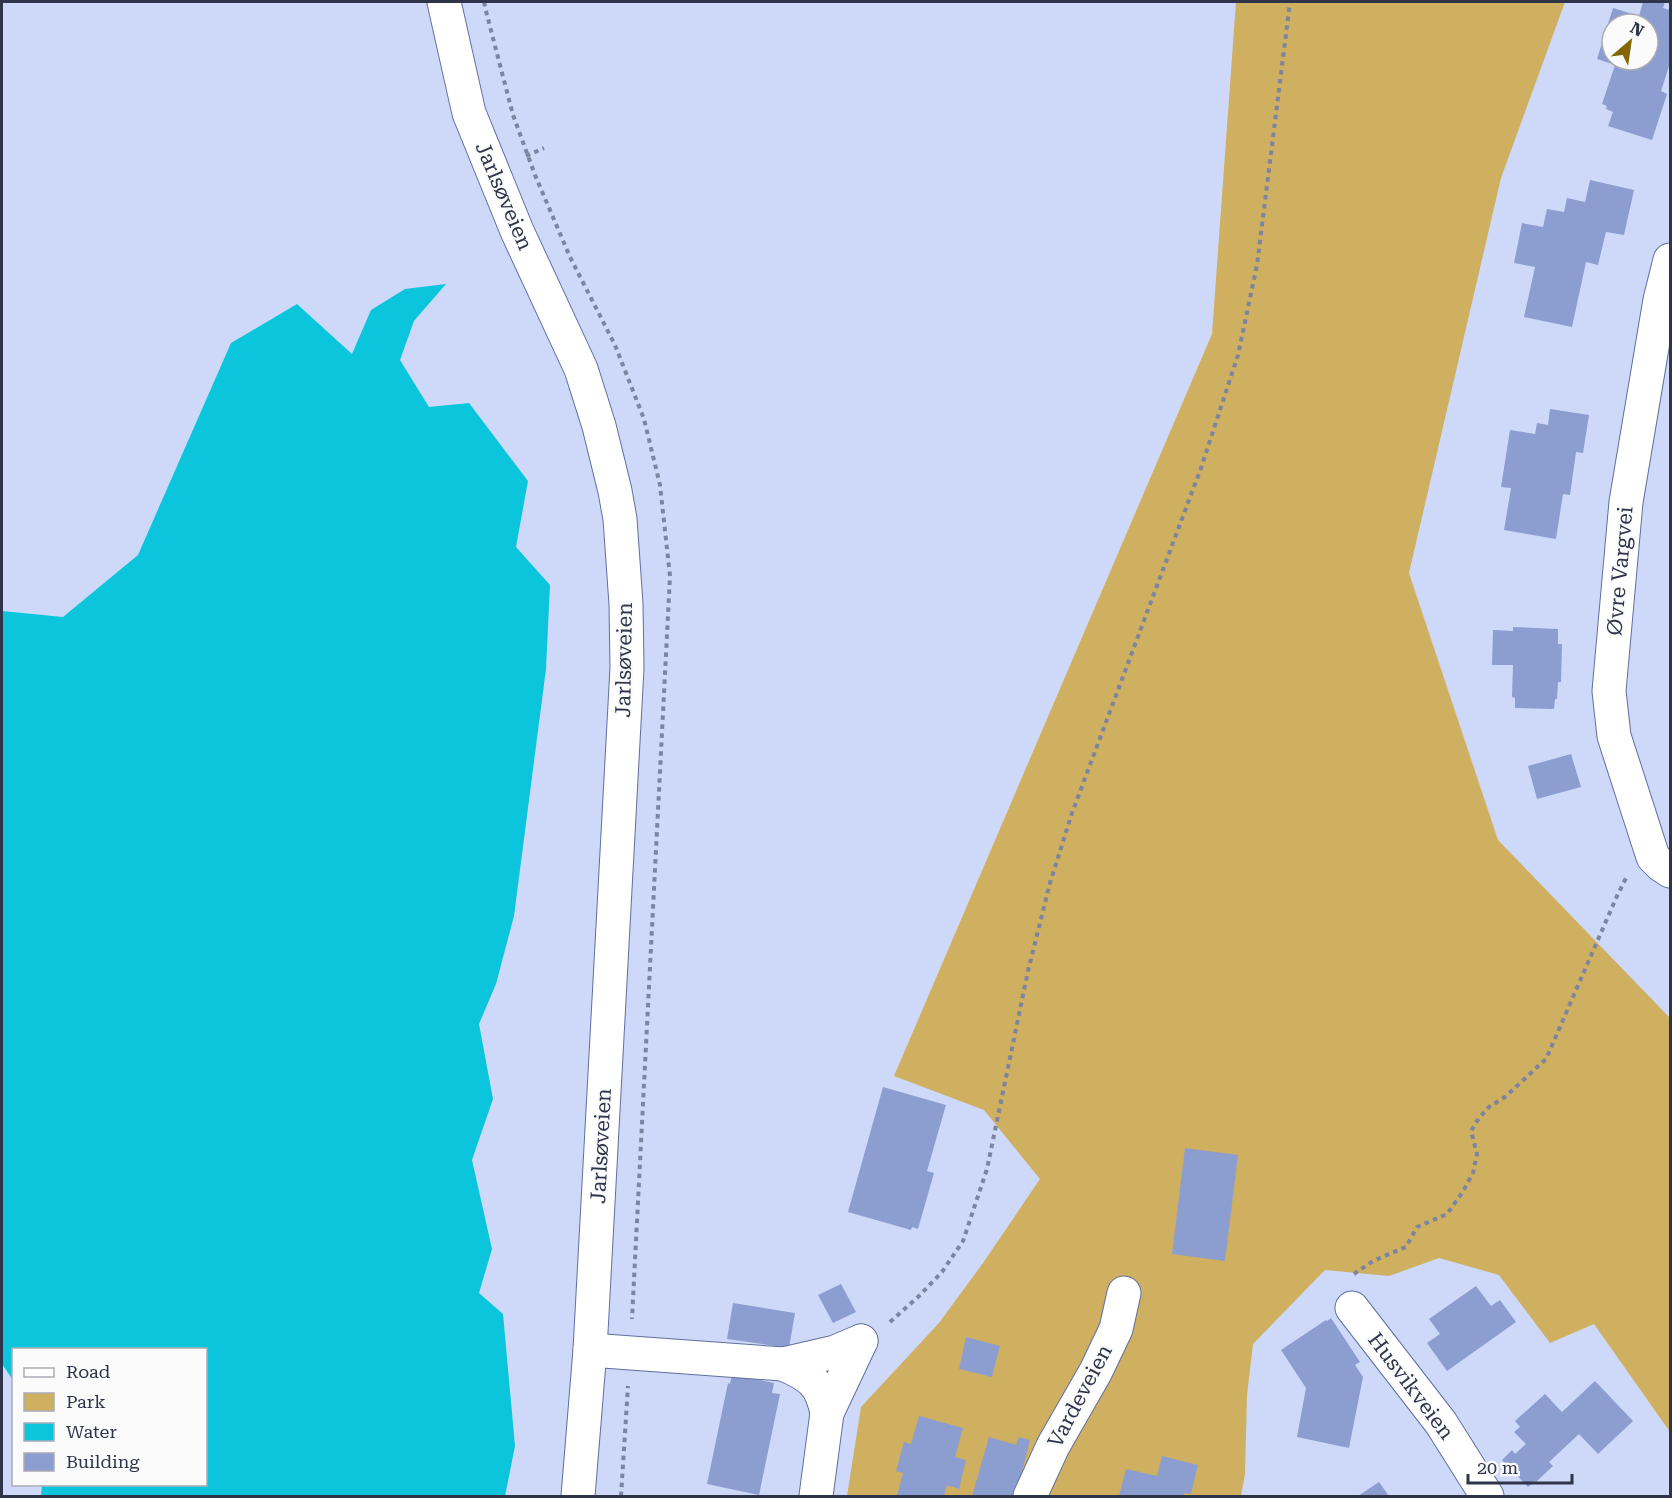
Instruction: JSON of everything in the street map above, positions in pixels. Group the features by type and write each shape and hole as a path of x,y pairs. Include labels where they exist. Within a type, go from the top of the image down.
{"street":[{"name":"Jarlsøveien","path":"444,2 469,113 517,231 581,369 599,426 620,519 626,604 627,669 590,1350 579,1497"},
{"name":"Øvre Vargvei","path":"1671,260 1660,300 1626,502 1609,691 1614,736 1653,857 1661,866 1671,871"},
{"name":"Vardeveien","path":"1030,1497 1053,1446 1096,1371 1116,1329 1124,1293"},
{"name":"Husvikveien","path":"1352,1308 1441,1423 1487,1497"},
{"path":"590,1350 783,1364 835,1352 861,1341"},
{"path":"827,1413 861,1341"},
{"path":"783,1364 814,1380 824,1396 827,1413 816,1497"}],"path":[{"path":"861,1341 887,1325 942,1272 963,1241 987,1170 1028,970 1050,883 1069,823 1202,468 1239,355 1257,265 1290,2"},
{"path":"1352,1308 1342,1296 1344,1280 1373,1261 1406,1247 1417,1227 1447,1214 1462,1193 1473,1173 1477,1154 1471,1131 1484,1113 1546,1059 1617,896 1648,838"}],"green space":[{"path":"1236,2 1565,2 1501,178 1409,573 1498,840 1670,1018 1670,1432 1594,1324 1550,1343 1499,1275 1439,1258 1389,1276 1325,1270 1253,1344 1247,1395 1245,1474 1241,1496 847,1496 861,1407 939,1323 1040,1179 984,1110 894,1076 1212,334"}],"water":[{"path":"446,284 414,321 400,360 429,407 469,403 528,481 516,547 550,585 546,669 514,916 496,984 479,1024 493,1099 472,1160 492,1249 479,1293 503,1314 515,1446 505,1496 41,1496 42,1486 207,1486 207,1348 12,1348 12,1379 2,1364 2,611 63,617 138,555 231,343 297,304 352,354 371,310 405,289"}],"building":[{"path":"1643,2 1665,2 1663,8 1670,10 1670,63 1661,91 1667,94 1652,140 1608,126 1613,112 1602,104 1613,72 1660,72 1660,12 1640,12"},
{"path":"1613,8 1626,12 1612,12"},
{"path":"1590,180 1634,190 1624,235 1606,232 1598,265 1586,262 1572,327 1524,317 1535,267 1514,263 1522,223 1543,227 1547,209 1564,212 1567,198 1585,202"},
{"path":"1550,409 1589,415 1583,453 1576,452 1570,495 1563,494 1556,539 1504,530 1511,488 1501,487 1510,430 1535,434 1537,423 1548,425"},
{"path":"1513,627 1558,629 1558,644 1562,644 1561,682 1558,682 1554,709 1515,708 1515,698 1512,697 1513,665 1492,665 1493,630 1513,631"},
{"path":"1571,754 1581,787 1537,799 1528,766"},
{"path":"883,1087 946,1105 927,1171 934,1173 918,1229 912,1227 911,1230 848,1212"},
{"path":"1185,1148 1238,1155 1225,1261 1172,1254"},
{"path":"841,1284 856,1312 833,1323 818,1295"},
{"path":"1476,1286 1491,1306 1500,1300 1516,1322 1447,1371 1427,1343 1440,1334 1429,1319"},
{"path":"733,1303 795,1313 789,1348 727,1339"},
{"path":"1331,1318 1360,1362 1355,1365 1363,1377 1349,1448 1297,1437 1306,1388 1281,1350"},
{"path":"966,1337 1000,1346 992,1377 959,1369"},
{"path":"732,1374 774,1383 772,1393 780,1394 759,1495 707,1484 728,1383 730,1384"},
{"path":"1595,1381 1633,1421 1598,1454 1579,1434 1549,1462 1553,1466 1528,1487 1502,1460 1512,1450 1515,1454 1526,1444 1514,1432 1520,1427 1515,1421 1545,1394 1562,1412"},
{"path":"919,1416 963,1428 955,1457 966,1460 959,1489 947,1485 944,1496 897,1496 903,1473 896,1471 904,1442 911,1444"},
{"path":"989,1437 1016,1445 1019,1437 1030,1440 1018,1487 1020,1496 972,1496"},
{"path":"1162,1456 1198,1465 1191,1494 1119,1496 1126,1469 1157,1476"},
{"path":"1379,1482 1389,1496 1358,1496"}]}
